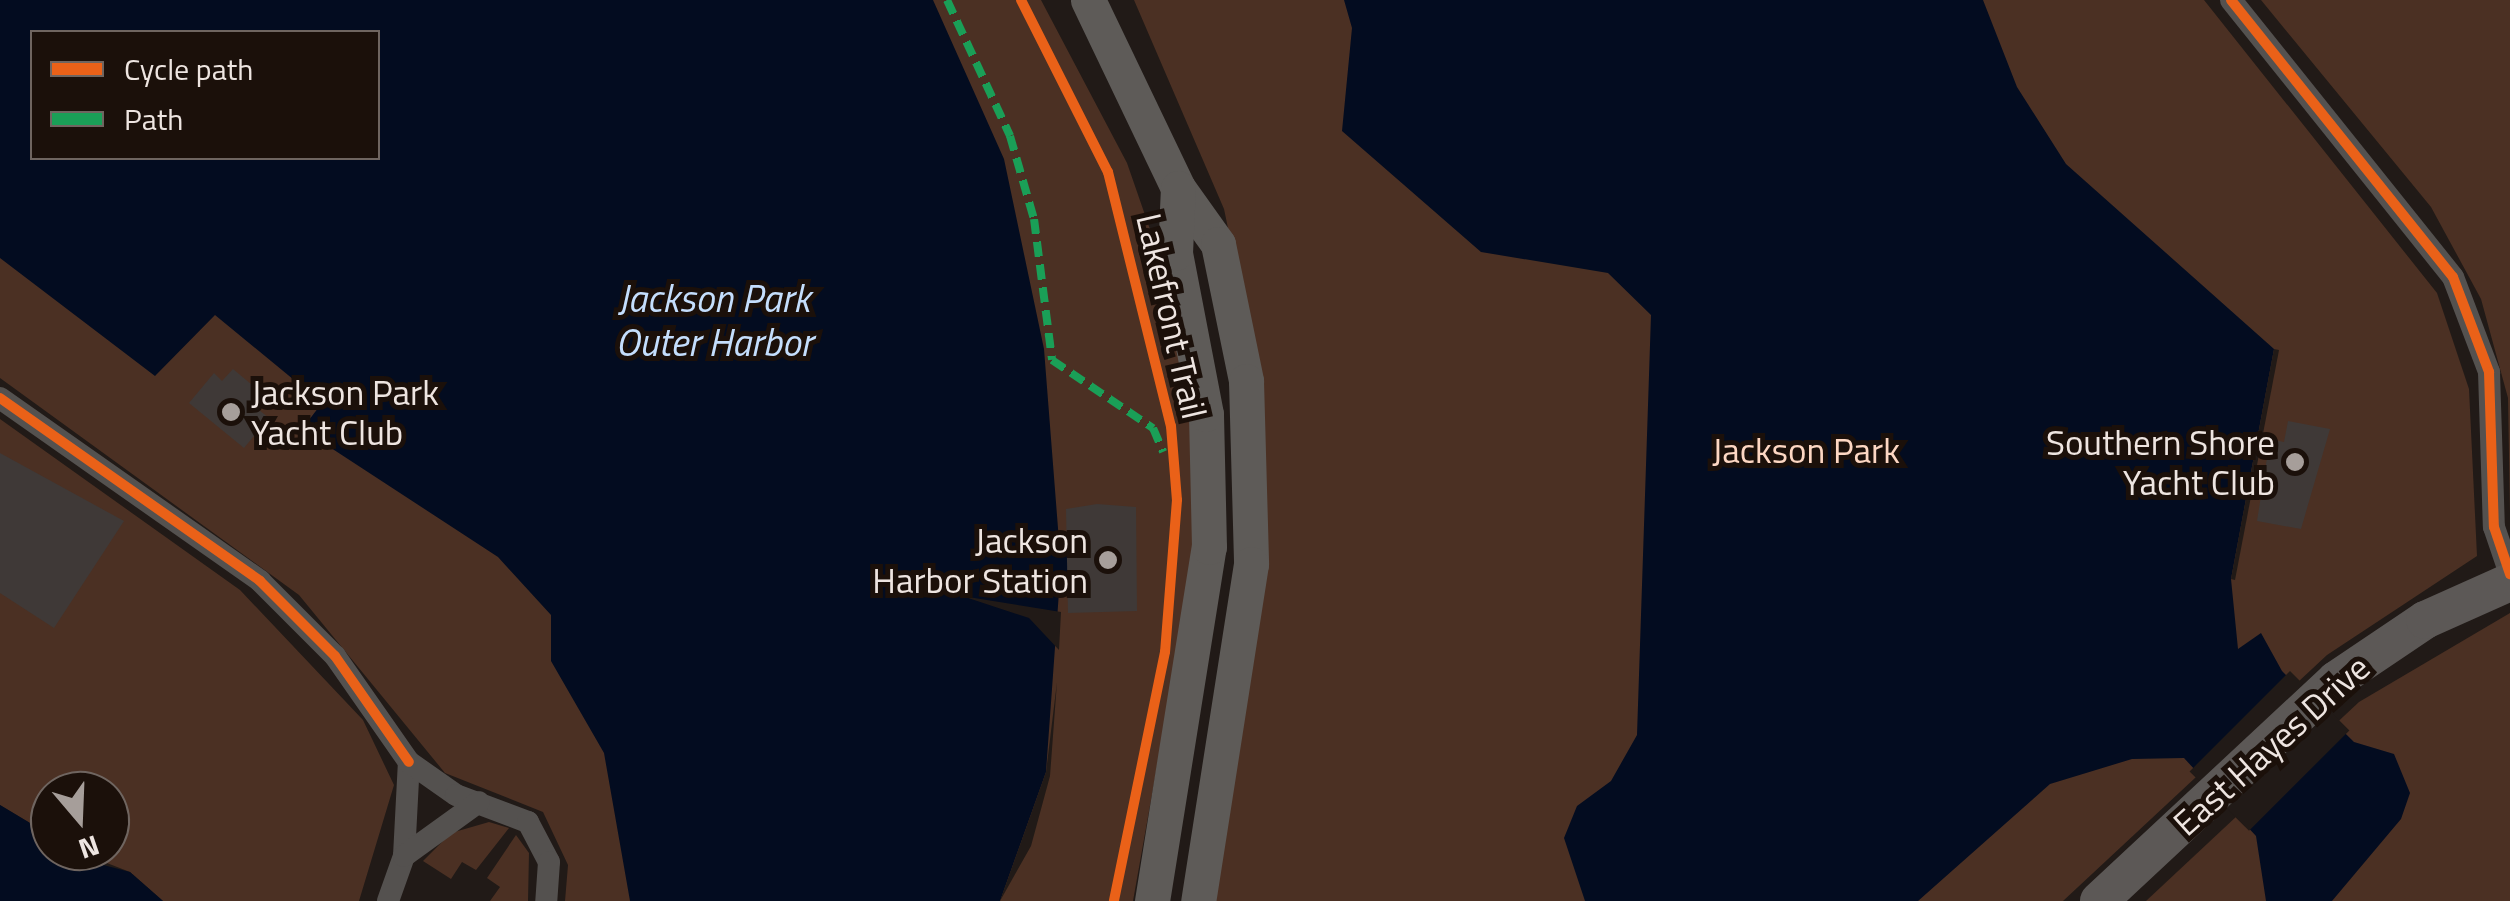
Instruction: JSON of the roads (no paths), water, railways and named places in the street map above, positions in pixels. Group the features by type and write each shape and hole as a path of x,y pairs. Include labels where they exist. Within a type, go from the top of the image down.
{"highway":[{"name":"East Hayes Drive","path":"2099,901 2336,680 2425,620 2510,578"}],"main road":[{"path":"1088,0 1178,188 1218,244 1230,290 1252,488 1241,644 1198,901"},
{"path":"1152,901 1209,546 1206,414 1175,253 1178,188"}],"street":[{"path":"2231,0 2453,277 2489,372 2494,527 2510,578"},
{"path":"0,398 260,581 335,656 409,762 479,802 510,810 537,833 549,862 546,901"},
{"path":"388,901 404,856 409,762"},
{"path":"404,856 479,802"}],"water":[{"name":"Jackson Park Outer Harbor","path":"0,0 933,0 1004,159 1044,349 1059,541 1079,546 1079,573 1060,578 1046,772 1000,901 630,901 604,753 551,661 551,615 498,557 302,429 322,403 215,315 155,376 0,258"},
{"path":"1344,0 1983,0 2017,87 2066,164 2274,349 2231,579 2238,649 2261,633 2282,671 2354,742 2394,754 2410,793 2401,819 2332,901 2266,901 2256,836 2184,758 2132,759 2050,784 1918,901 1585,901 1564,838 1577,806 1611,781 1637,735 1651,315 1608,273 1481,252 1342,131 1352,28"},
{"path":"0,805 30,823 30,871 126,871 163,901 0,901"}],"place":[{"name":"Jackson Park Yacht Club","path":"231,412"},
{"name":"Southern Shore Yacht Club","path":"2295,462"},
{"name":"Jackson Harbor Station","path":"1108,560"}],"park label":[{"name":"Jackson Park","path":"1806,450"}]}
